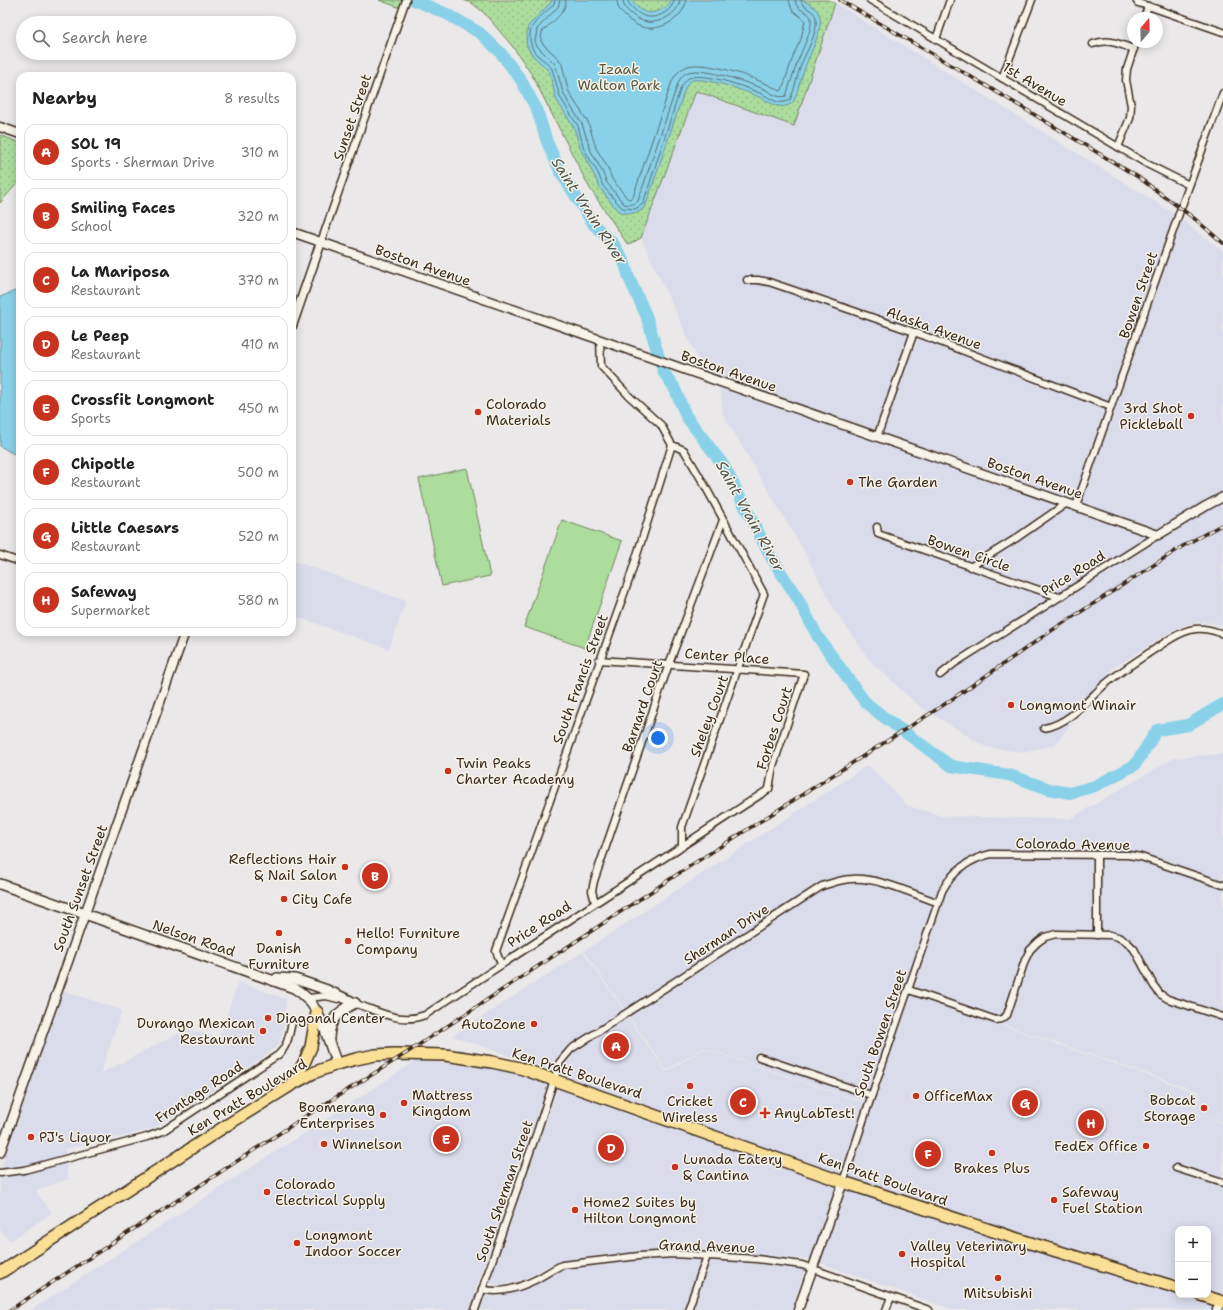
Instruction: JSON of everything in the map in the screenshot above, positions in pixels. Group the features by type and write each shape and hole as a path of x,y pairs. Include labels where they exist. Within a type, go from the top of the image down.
{"highway":[{"path":"291,1085 304,1063 311,1047 317,1012"},
{"name":"Ken Pratt Boulevard","path":"0,1273 220,1129 291,1085 313,1073 356,1058 395,1054 445,1055 520,1068 843,1182 1027,1242 1175,1287"},
{"path":"1210,1298 1221,1301"}],"main road":[{"name":"Nelson Road","path":"0,884 294,988 308,998 317,1012 337,1064"},
{"path":"267,978 294,979 327,990 355,1003"},
{"path":"328,1041 329,1030 335,1017 342,1010 355,1003"}],"street":[{"name":"1st Avenue","path":"870,0 1147,164 1189,185"},
{"path":"936,39 950,0"},
{"path":"1002,78 1032,0"},
{"path":"1136,0 1148,6 1223,32"},
{"name":"Sunset Street","path":"321,242 405,2"},
{"path":"1146,12 1148,6"},
{"path":"1093,44 1101,41 1110,41 1134,50 1127,69 1126,80 1131,106 1130,118 1118,147"},
{"name":"Bowen Street","path":"1076,506 1223,92"},
{"path":"0,127 16,133"},
{"name":"Boston Avenue","path":"296,233 1158,535"},
{"path":"296,314 321,242"},
{"name":"Alaska Avenue","path":"747,280 769,282 914,332 1111,407"},
{"path":"877,437 914,332"},
{"path":"600,340 601,366 613,380 661,425 672,446 684,450 724,520"},
{"name":"South Francis Street","path":"501,964 496,951 599,660 629,580 672,446"},
{"name":"Price Road","path":"940,675 955,663 1158,535 1223,497"},
{"path":"970,567 1068,503"},
{"name":"Sheley Court","path":"682,847 682,827 764,594 724,520"},
{"name":"Barnard Court","path":"595,902 592,891 594,881 669,664 724,520"},
{"name":"Bowen Circle","path":"877,527 878,534 1059,598"},
{"path":"0,555 16,561"},
{"path":"1044,728 1054,726 1065,721 1117,673 1178,634 1200,628 1223,634"},
{"name":"South Sunset Street","path":"0,1153 184,636"},
{"name":"Center Place","path":"599,660 804,674"},
{"name":"Forbes Court","path":"769,789 773,766 804,674"},
{"name":"Price Road","path":"308,998 326,996 355,1003 406,1019 424,1015 769,789"},
{"name":"Colorado Avenue","path":"967,863 980,857 992,854 1128,855 1223,885"},
{"path":"1097,855 1097,935"},
{"name":"South Bowen Street","path":"798,1310 843,1182 871,1095 946,884 952,875 967,863"},
{"name":"Sherman Drive","path":"554,1079 560,1062 568,1052 578,1044 822,886 836,881 852,878 867,879 939,903"},
{"path":"909,990 996,1020 1002,1019 1006,1015 1030,950 1038,942 1045,937 1056,934 1097,935 1118,937 1127,942 1134,949 1160,994 1168,999 1223,1017"},
{"name":"Frontage Road","path":"0,1173 32,1168 147,1137 163,1130 278,1055 288,1042 292,1022"},
{"path":"759,1057 871,1095"},
{"name":"South Sherman Street","path":"475,1310 554,1079"},
{"path":"1176,1168 1223,1183"},
{"name":"Grand Avenue","path":"482,1290 498,1292 525,1284 562,1265 639,1256 675,1254 802,1265 929,1310"},
{"path":"688,1310 707,1256"},
{"path":"886,1310 891,1296"}],"shaded area":[{"path":"835,3 1170,211 1223,251 1223,627 1214,623 1199,622 1175,629 1113,668 1055,745 1022,752 986,747 918,705 871,662 835,611 804,551 723,414 721,392 701,366 641,238 696,91 794,126"},
{"path":"296,561 406,601 389,649 296,616"},
{"path":"1223,754 1223,1122 1194,1112 1201,1092 905,991 866,1102 704,1048 666,1070 584,951 868,765 908,806 941,816 1070,819 1174,758"},
{"path":"583,952 666,1072 704,1049 872,1105 911,994 1199,1093 1193,1113 1223,1123 1223,1310 954,1310 809,1259 674,1250 562,1261 551,1264 522,1280 499,1285 489,1283 563,1074 452,1036"},
{"path":"238,982 286,999 283,1028 279,1044 262,1058 154,1128 65,1149 68,1179 36,1191 52,1213 10,1241 0,1230 0,1171 63,991 122,1010 100,1074 173,1036 188,1030 206,1033 218,1041"},
{"path":"416,1061 482,1067 518,1074 548,1083 474,1294 499,1297 524,1289 565,1269 674,1257 801,1268 805,1270 791,1310 31,1310"}],"green space":[{"path":"379,0 406,0 403,9"},
{"name":"Izaak Walton Park","path":"463,0 829,0 835,3 794,126 696,91 641,238 628,245 589,187 532,75 513,47 484,13 472,3"},
{"path":"0,135 16,141 16,185 0,203"},
{"path":"467,468 490,576 442,586 419,479"},
{"path":"562,520 622,541 585,648 524,627"}],"water":[{"name":"Izaak Walton Park","path":"553,0 631,0 644,12 652,13 668,5 671,0 802,0 816,9 819,14 820,26 794,101 789,105 776,105 746,92 718,83 700,80 693,80 689,82 685,89 646,205 642,210 636,213 622,213 617,210 600,188 581,150 574,128 556,99 549,71 532,55 526,42 528,26"},
{"path":"16,291 16,454 0,446 0,297"}],"waterway":[{"name":"Saint Vrain River","path":"414,0 447,14 480,33 500,52 521,80 537,110 547,142 561,173 594,225 613,243 625,264 629,278 646,315 664,373 674,387 686,416 724,466 771,557 798,599 818,637 865,702 951,766 1009,775 1049,789 1070,793 1095,786 1135,765 1157,730 1188,725 1223,704"}],"railway":[{"path":"840,0 1138,177 1195,219 1223,243"},
{"path":"10,1310 309,1114 405,1054 693,864 942,706 1054,629 1183,546 1223,524"}],"place":[{"name":"Colorado Materials","path":"478,412"},
{"name":"3rd Shot Pickleball","path":"1191,416"},
{"name":"The Garden","path":"850,482"},
{"name":"Longmont Winair","path":"1011,705"},
{"name":"Twin Peaks Charter Academy","path":"448,771"},
{"name":"Reflections Hair & Nail Salon","path":"345,867"},
{"name":"Smiling Faces","path":"375,876"},
{"name":"City Cafe","path":"284,899"},
{"name":"Danish Furniture","path":"279,933"},
{"name":"Hello! Furniture Company","path":"348,941"},
{"name":"Diagonal Center","path":"268,1018"},
{"name":"AutoZone","path":"534,1024"},
{"name":"Durango Mexican Restaurant","path":"263,1031"},
{"name":"SOL 19","path":"616,1046"},
{"name":"Cricket Wireless","path":"690,1086"},
{"name":"OfficeMax","path":"916,1096"},
{"name":"La Mariposa","path":"743,1102"},
{"name":"Mattress Kingdom","path":"404,1103"},
{"name":"Little Caesars","path":"1025,1103"},
{"name":"Bobcat Storage","path":"1204,1108"},
{"name":"AnyLabTest!","path":"765,1113"},
{"name":"Boomerang Enterprises","path":"383,1115"},
{"name":"Safeway","path":"1091,1123"},
{"name":"PJ's Liquor","path":"31,1137"},
{"name":"Crossfit Longmont","path":"446,1139"},
{"name":"Winnelson","path":"324,1144"},
{"name":"FedEx Office","path":"1146,1146"},
{"name":"Le Peep","path":"611,1148"},
{"name":"Brakes Plus","path":"992,1153"},
{"name":"Chipotle","path":"928,1154"},
{"name":"Lunada Eatery & Cantina","path":"675,1167"},
{"name":"Colorado Electrical Supply","path":"267,1192"},
{"name":"Safeway Fuel Station","path":"1054,1200"},
{"name":"Home2 Suites by Hilton Longmont","path":"575,1210"},
{"name":"Longmont Indoor Soccer","path":"297,1243"},
{"name":"Valley Veterinary Hospital","path":"902,1254"},
{"name":"Mitsubishi","path":"998,1278"}]}
